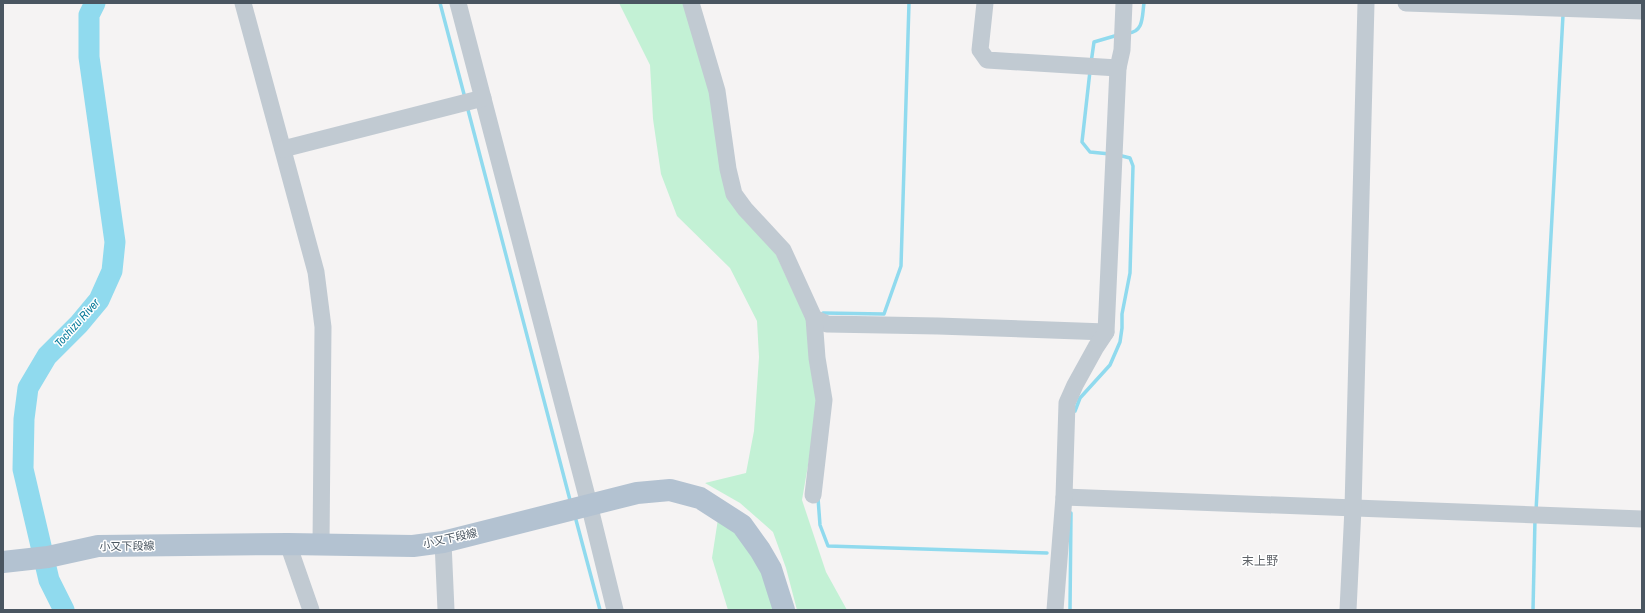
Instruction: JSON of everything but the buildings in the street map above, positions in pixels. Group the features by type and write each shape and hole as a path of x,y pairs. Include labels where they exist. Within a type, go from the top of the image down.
{"main road":[{"name":"小又下段線","path":"13,561 48,557 98,546 321,544 413,546 443,542 637,493 670,490 700,498 742,525 760,550 771,569 784,610"}],"street":[{"path":"243,3 316,272 321,301 323,327 321,544"},
{"path":"458,3 589,504 615,610"},
{"path":"692,3 717,91 728,169 734,194 744,209 783,250 814,318 817,358 824,400 813,495"},
{"path":"985,3 980,50 987,60 1118,68"},
{"path":"1055,610 1064,497 1067,403 1078,378 1106,332 1118,68 1122,50 1124,3"},
{"path":"1348,610 1353,508 1366,3"},
{"path":"1406,3 1642,11"},
{"path":"282,149 483,98"},
{"path":"814,318 827,324 946,326 1106,332"},
{"path":"1064,497 1642,520"},
{"path":"443,542 446,610"},
{"path":"288,544 311,610"}],"green space":[{"path":"619,3 684,3 704,58 727,195 744,220 771,244 809,325 819,402 802,500 826,572 847,610 797,610 786,568 773,532 740,503 705,483 746,473 754,431 759,357 757,321 730,268 677,216 661,174 653,119 650,65"},
{"path":"718,519 741,534 757,558 776,610 728,610 712,558"}],"waterway":[{"name":"Tochizu River","path":"64,610 49,580 23,469 24,419 28,388 47,356 79,324 99,300 112,271 115,242 89,57 89,15 95,3"},
{"path":"440,3 465,98"},
{"path":"823,313 884,314 901,266 909,3"},
{"path":"1128,33 1137,30 1140,26 1144,3"},
{"path":"1536,511 1563,15"},
{"path":"1091,63 1094,42 1118,35"},
{"path":"1090,71 1082,142 1090,152 1110,154"},
{"path":"467,106 570,500"},
{"path":"1075,411 1080,398 1110,365 1120,342 1122,314 1130,273 1133,166 1130,158 1118,155"},
{"path":"818,498 820,525 828,546 1047,553"},
{"path":"1070,610 1071,513"},
{"path":"1533,610 1535,519"},
{"path":"576,520 600,610"}],"district":[{"name":"末上野","path":"1260,561"}]}
